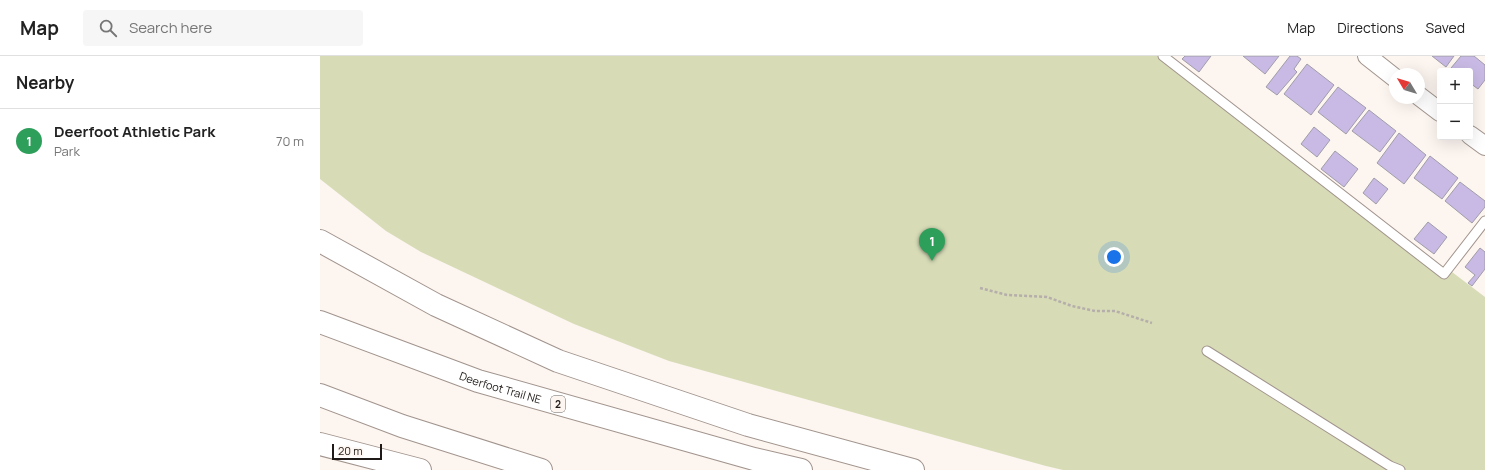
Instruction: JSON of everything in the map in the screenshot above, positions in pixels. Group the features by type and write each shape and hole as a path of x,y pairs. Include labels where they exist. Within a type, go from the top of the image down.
{"highway":[{"path":"320,241 436,305 558,361 748,425 913,470"},
{"name":"Deerfoot Trail NE","path":"320,322 388,349 478,381 754,459 801,470"},
{"path":"320,395 402,426 541,470"},
{"path":"320,444 420,470"}],"street":[{"path":"1367,56 1389,73"},
{"path":"1425,101 1437,110"},
{"path":"1473,137 1485,146"}],"lane":[{"path":"1163,56 1444,274 1485,221"},
{"path":"1207,351 1390,466 1400,470"}],"path":[{"path":"980,288 1007,295 1047,298 1095,311 1115,311 1152,323"}],"green space":[{"path":"320,56 1163,56 1444,274 1448,269 1485,297 1485,470 1063,470 669,361 574,324 421,252 386,231 320,179"}],"building":[{"path":"1185,56 1211,56 1199,72 1182,59"},
{"path":"1243,56 1279,56 1265,74"},
{"path":"1290,56 1297,56 1301,59 1294,69 1297,72 1277,95 1266,87"},
{"path":"1432,56 1454,56 1446,67"},
{"path":"1461,56 1474,56 1485,65 1485,80 1478,89 1473,85 1473,68 1451,68"},
{"path":"1307,64 1334,85 1311,115 1284,94"},
{"path":"1338,87 1366,108 1346,134 1318,112"},
{"path":"1369,110 1396,131 1380,152 1352,131"},
{"path":"1314,127 1330,140 1317,157 1301,144"},
{"path":"1399,133 1426,155 1404,184 1377,163"},
{"path":"1335,151 1358,169 1344,187 1321,169"},
{"path":"1430,156 1458,178 1442,199 1414,178"},
{"path":"1374,178 1388,189 1376,204 1363,193"},
{"path":"1460,182 1485,201 1485,207 1472,223 1445,201"},
{"path":"1428,222 1447,237 1434,254 1414,239"},
{"path":"1480,248 1485,252 1485,269 1472,286 1468,283 1475,275 1465,267"}],"place":[{"name":"Deerfoot Athletic Park","path":"932,261"}]}
